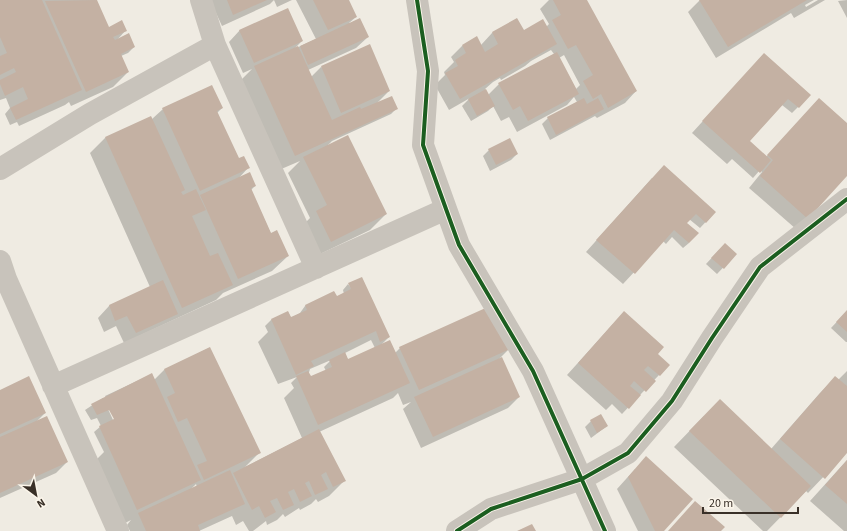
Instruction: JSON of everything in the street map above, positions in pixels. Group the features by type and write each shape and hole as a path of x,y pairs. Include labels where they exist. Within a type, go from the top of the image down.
{"street":[{"path":"201,0 215,45 316,268"},
{"path":"417,0 428,71 423,146 459,245 533,371 605,531"},
{"path":"0,169 90,114 215,45"},
{"path":"457,531 491,510 582,479 628,453 672,401 760,267 847,199"},
{"path":"54,386 446,209"},
{"path":"0,261 118,531"}],"building":[{"path":"0,0 42,0 82,90 16,120 10,108 28,99 23,87 5,96 0,84 0,80 16,72 14,68 0,75 0,56 7,53 0,37"},
{"path":"97,0 109,27 122,20 127,31 113,37 115,40 129,33 135,47 121,54 129,72 86,92 45,1"},
{"path":"227,0 267,0 233,15"},
{"path":"313,0 349,0 357,17 328,30"},
{"path":"553,0 587,0 637,91 608,108 601,94 593,99 583,81 593,75 576,45 568,49 552,20 561,15"},
{"path":"699,0 807,0 728,47"},
{"path":"288,8 303,41 254,63 239,30"},
{"path":"360,18 369,37 308,65 300,46"},
{"path":"517,18 524,30 543,19 557,44 460,99 445,73 458,66 455,60 466,53 462,45 477,36 485,52 498,44 492,32"},
{"path":"370,44 390,91 341,113 321,66"},
{"path":"298,46 332,120 360,107 361,109 392,96 398,109 295,156 254,66"},
{"path":"557,52 579,94 528,121 520,106 513,110 498,83"},
{"path":"764,53 811,95 799,108 788,99 750,141 771,160 760,173 702,121"},
{"path":"212,85 223,108 217,111 239,158 244,156 250,168 200,191 162,108"},
{"path":"486,89 495,106 477,116 468,99"},
{"path":"584,98 587,104 598,98 604,109 556,135 547,117"},
{"path":"819,98 847,123 847,176 808,219 760,176 773,160 767,155"},
{"path":"151,116 185,190 181,192 183,195 196,189 206,210 192,216 210,256 218,253 233,285 182,308 105,137"},
{"path":"348,135 387,214 331,242 316,211 327,205 303,157"},
{"path":"510,138 518,154 496,165 488,149"},
{"path":"664,165 716,212 706,223 696,214 687,223 699,233 689,243 674,230 635,274 596,240"},
{"path":"250,172 256,186 251,188 271,233 277,230 289,256 238,279 200,195"},
{"path":"725,243 737,254 724,269 711,258"},
{"path":"362,277 390,337 380,342 376,331 311,361 314,366 296,375 271,319 288,311 291,317 307,310 305,305 334,291 337,296 351,289 348,283"},
{"path":"163,280 178,314 136,333 127,316 115,321 109,305"},
{"path":"490,306 510,349 419,390 399,347"},
{"path":"847,310 847,332 836,322"},
{"path":"624,311 664,347 658,354 670,365 660,376 648,366 644,370 656,381 646,392 634,381 630,386 641,395 629,409 578,363"},
{"path":"390,340 410,383 318,425 296,376 308,371 311,376 332,367 329,360 345,352 348,359"},
{"path":"210,347 261,453 204,480 197,465 207,461 187,418 178,422 167,397 175,393 164,369"},
{"path":"502,357 520,397 433,437 414,397"},
{"path":"152,373 201,480 137,510 99,426 114,419 109,410 97,415 91,404"},
{"path":"29,376 46,413 0,434 0,390"},
{"path":"835,376 847,386 847,453 825,479 780,439"},
{"path":"720,399 811,486 781,518 689,431"},
{"path":"601,414 608,426 597,433 590,420"},
{"path":"47,416 68,462 0,493 0,437"},
{"path":"319,429 346,481 333,487 326,472 321,475 328,489 315,495 309,481 305,483 312,496 300,502 294,489 288,492 294,505 283,510 277,498 270,501 276,512 265,518 259,506 252,510 233,473"},
{"path":"646,456 693,499 664,531 655,531 628,477"},
{"path":"847,460 847,504 825,485"},
{"path":"230,470 245,504 198,525 200,531 146,531 138,513"},
{"path":"695,501 725,527 721,531 668,531"},
{"path":"532,524 536,531 517,531"}],"cycle path":[{"path":"417,0 428,71 423,145 459,245 533,371 605,531"},
{"path":"457,531 491,509 582,479 628,453 672,401 760,267 847,199"}]}
